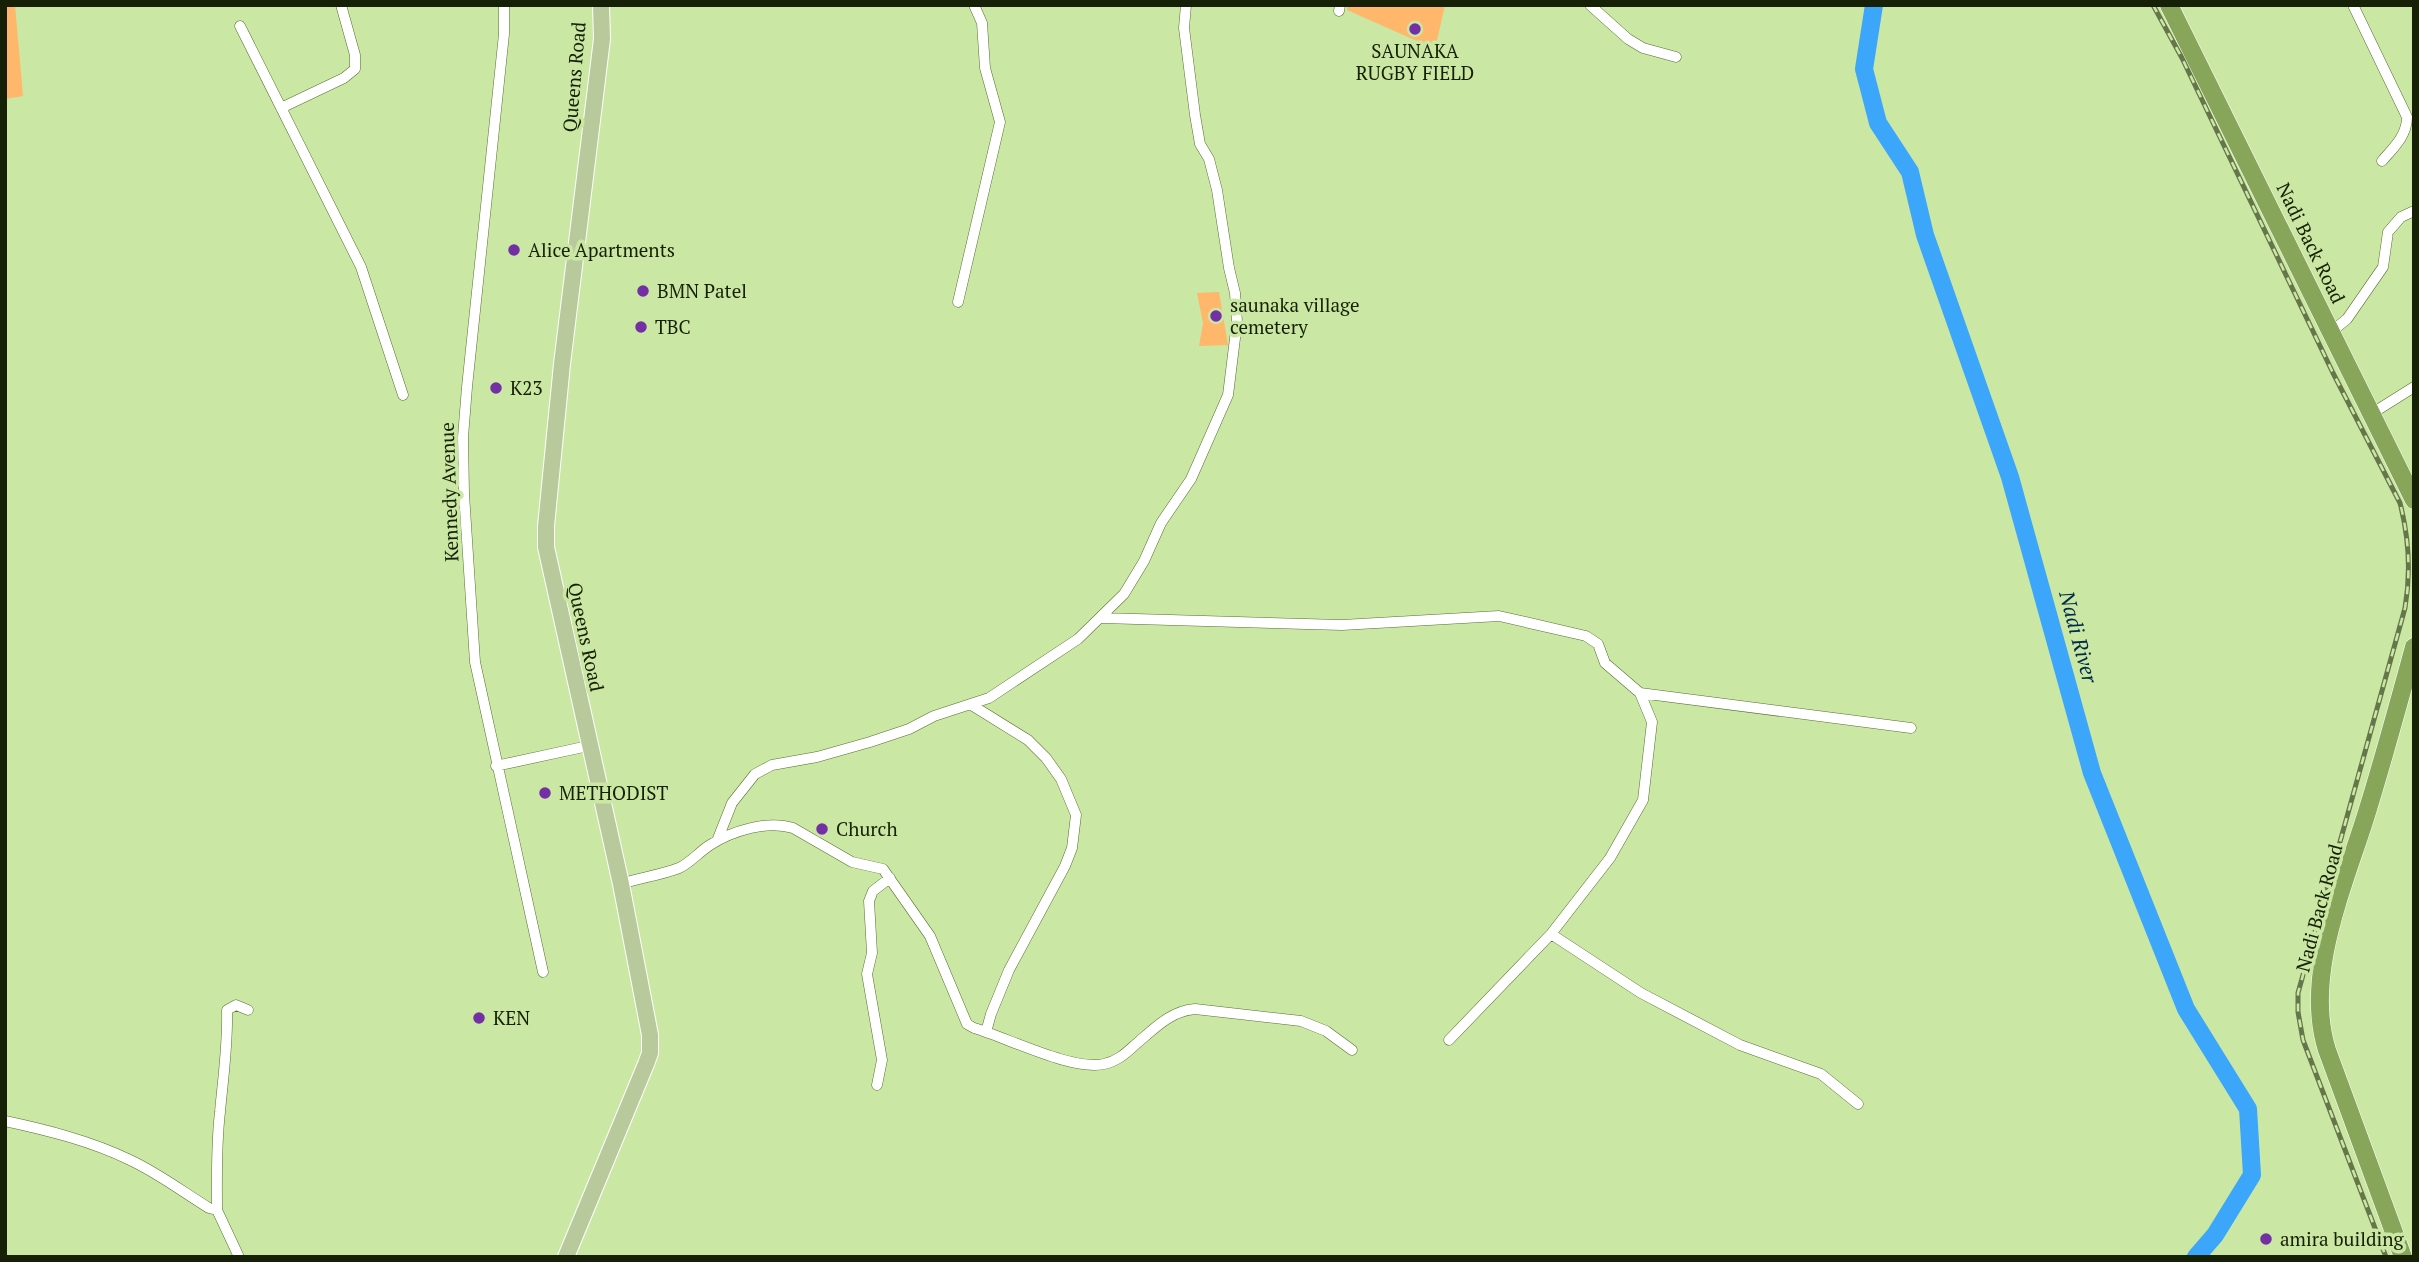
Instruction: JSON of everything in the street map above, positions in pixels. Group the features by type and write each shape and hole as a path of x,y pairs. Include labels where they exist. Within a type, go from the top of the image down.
{"highway":[{"name":"Nadi Back Road","path":"2169,5 2414,500"},
{"name":"Nadi Back Road","path":"2403,1257 2327,1050 2318,1010 2325,950 2414,646"}],"main road":[{"name":"Queens Road","path":"566,1257 650,1053 648,1020 621,884 548,560 546,526 562,364 602,38 601,5"}],"street":[{"path":"281,108 344,78 355,69 355,55 341,5"},
{"name":"Kennedy Avenue","path":"504,5 463,437 464,494 475,662 543,972"},
{"path":"958,302 1000,122 985,68 982,23 974,5"},
{"path":"717,841 732,803 755,775 772,765 817,757 870,742 909,729 934,716 989,698 1079,639 1124,594 1144,561 1161,523 1191,479 1228,396 1237,322 1235,293 1217,190 1209,159 1200,144 1184,28 1186,5"},
{"path":"1590,5 1643,48 1676,57"},
{"path":"2353,5 2407,117 2407,127 2402,138 2382,161"},
{"path":"240,26 361,267 403,396"},
{"path":"2331,332 2347,319 2383,268 2388,232 2401,217 2414,211"},
{"path":"2371,414 2414,387"},
{"path":"1102,618 1342,625 1499,616 1586,636 1598,644 1605,663 1640,693 1652,722 1643,800 1610,858 1551,934 1449,1040"},
{"path":"1640,693 1912,729"},
{"path":"970,704 1028,740 1037,749 1060,779 1076,816 1072,848 1065,866 1009,970 986,1032"},
{"path":"496,766 589,746"},
{"path":"621,884 680,867 717,841 759,826 782,824 852,862 883,869 930,936 967,1024 986,1032 1074,1063 1097,1065 1122,1057 1175,1013 1195,1009 1301,1021 1326,1031 1352,1050"},
{"path":"877,1085 882,1060 867,974 872,953 869,901 873,891 890,878"},
{"path":"1551,934 1641,993 1740,1045 1821,1074 1858,1104"},
{"path":"239,1257 217,1210 217,1158 226,1068 227,1010 236,1005 248,1010"},
{"path":"5,1121 72,1138 129,1159 209,1208 217,1210"}],"shaded area":[{"path":"5,5 15,5 23,96 5,99"},
{"name":"SAUNAKA RUGBY FIELD","path":"1348,5 1445,5 1435,49 1347,10"},
{"name":"saunaka village cemetery","path":"1219,292 1228,345 1199,346 1203,323 1197,293"}],"waterway":[{"name":"Nadi River","path":"1874,5 1864,69 1878,123 1910,172 1925,235 2010,477 2092,773 2186,1009 2248,1109 2252,1175 2215,1235 2196,1257"}],"railway":[{"path":"2153,5 2182,58 2333,373 2400,503 2403,516 2408,569 2405,608 2298,993 2303,1040 2386,1257"}],"place":[{"name":"SAUNAKA RUGBY FIELD","path":"1415,29"},
{"name":"Alice Apartments","path":"514,250"},
{"name":"BMN Patel","path":"643,291"},
{"name":"saunaka village cemetery","path":"1216,316"},
{"name":"TBC","path":"641,327"},
{"name":"K23","path":"496,388"},
{"name":"METHODIST","path":"545,793"},
{"name":"Church","path":"822,829"},
{"name":"KEN","path":"479,1018"},
{"name":"amira building","path":"2266,1239"}]}
